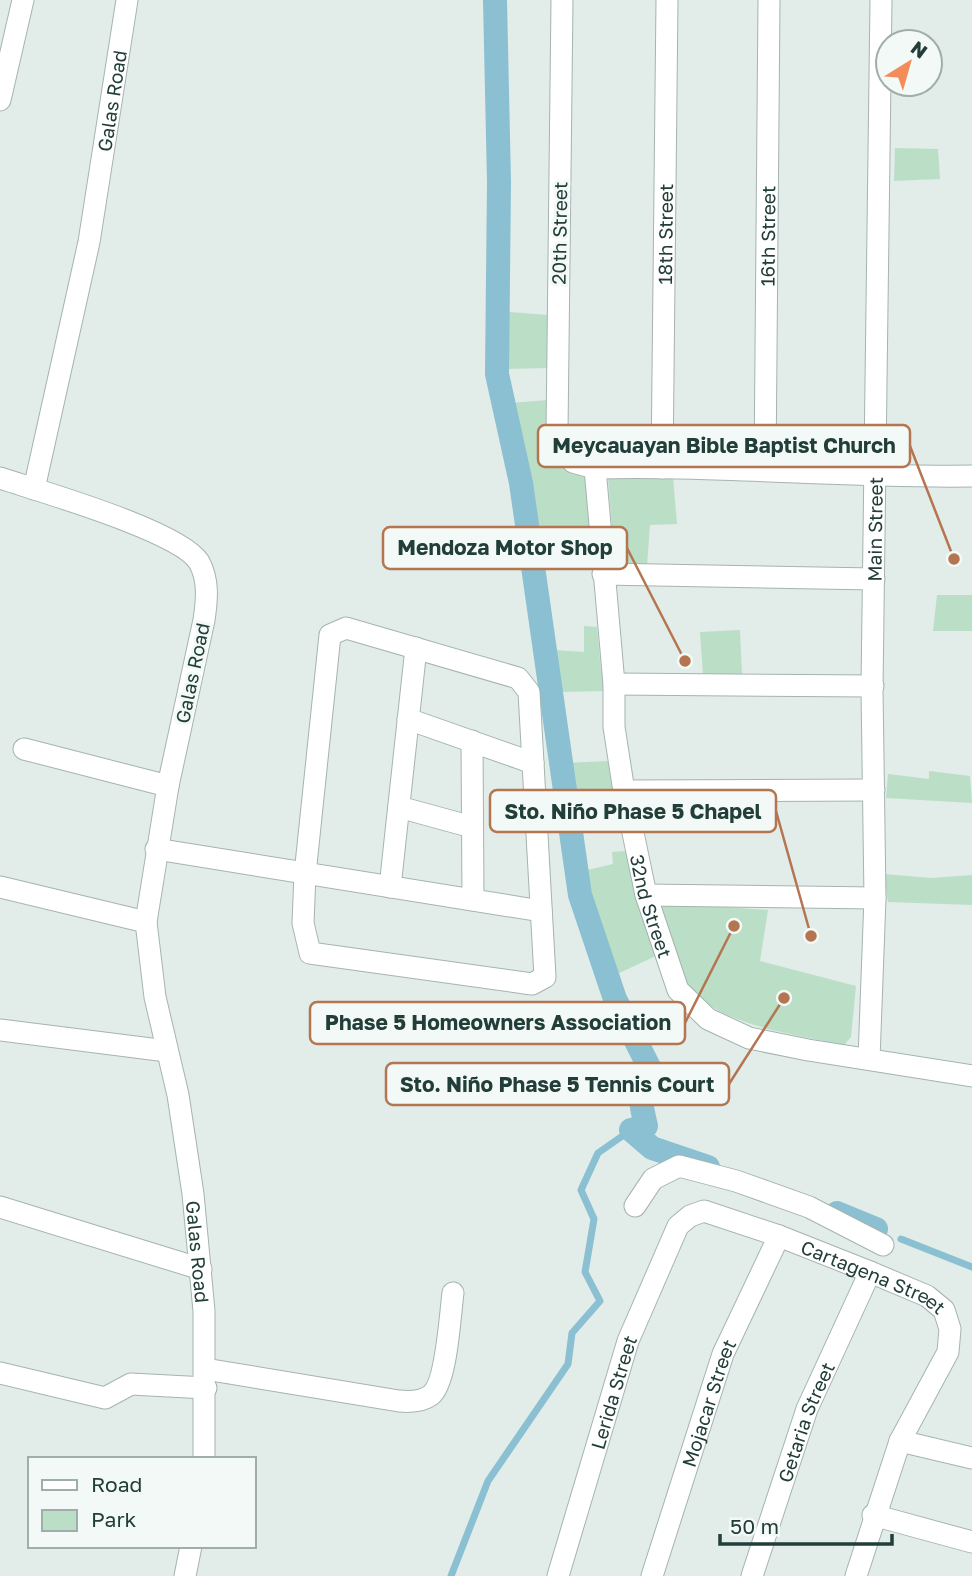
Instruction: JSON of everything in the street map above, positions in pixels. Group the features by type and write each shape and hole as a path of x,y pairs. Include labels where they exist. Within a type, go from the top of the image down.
{"street":[{"path":"0,100 23,0"},
{"name":"Galas Road","path":"127,0 89,242 34,489 168,538 198,560 205,577 207,598 156,849 146,922 147,951 184,1134 201,1269 205,1379 204,1457"},
{"name":"20th Street","path":"562,0 557,433 573,462 595,468"},
{"name":"18th Street","path":"662,468 667,0"},
{"name":"16th Street","path":"765,470 769,0"},
{"name":"Main Street","path":"869,1059 875,898 873,686 878,477 881,0"},
{"path":"595,468 765,470 878,477 972,476"},
{"name":"32nd Street","path":"595,468 614,684 614,727 624,791 646,895 678,990 708,1019 749,1038 972,1076"},
{"path":"0,478 34,489"},
{"path":"603,573 874,579"},
{"path":"346,628 416,648 518,678 529,692 545,977 532,984 310,953 303,923 305,874 330,635 346,628"},
{"path":"390,887 416,648"},
{"path":"614,684 873,686"},
{"path":"408,719 533,763"},
{"path":"472,741 472,900"},
{"path":"24,749 168,786"},
{"path":"624,791 874,790"},
{"path":"399,807 472,827"},
{"path":"156,849 541,911"},
{"path":"0,887 146,922"},
{"path":"646,895 875,898"},
{"path":"0,1030 167,1051"},
{"path":"635,1206 653,1179 679,1166 736,1181 809,1207 883,1245"},
{"path":"0,1207 201,1269"},
{"name":"Cartagena Street","path":"690,1216 704,1212 779,1236 927,1296 944,1310 950,1329 948,1352 900,1441 873,1516 856,1576"},
{"name":"Lerida Street","path":"558,1576 628,1341 678,1226 690,1216"},
{"name":"Mojacar Street","path":"652,1576 723,1354 779,1236"},
{"name":"Getaria Street","path":"751,1576 807,1409 870,1272"},
{"path":"0,1373 104,1398 131,1384 205,1379 399,1401 421,1400 436,1389 442,1374 453,1293"},
{"path":"900,1441 972,1458"},
{"path":"873,1516 972,1542"},
{"path":"185,1576 191,1548"}],"green space":[{"path":"895,148 938,149 940,179 894,181"},
{"path":"509,312 548,315 547,368 509,369"},
{"path":"548,400 588,473 592,541 573,544 574,559 537,560 510,403"},
{"path":"673,477 677,524 650,525 647,566 615,568 608,478"},
{"path":"937,595 972,595 972,631 933,631"},
{"path":"584,626 597,627 601,671 607,681 607,691 558,692 555,650 584,652"},
{"path":"740,630 742,675 703,675 700,632"},
{"path":"608,761 619,828 579,832 565,763"},
{"path":"929,771 970,776 972,803 886,798 888,774 929,779"},
{"path":"627,851 658,955 600,982 579,872 613,864 612,852"},
{"path":"884,874 931,878 972,875 972,905 888,902"},
{"path":"657,902 768,910 760,961 856,986 851,1037 844,1045 804,1037 758,1026 715,1009 699,997 682,974"}],"waterway":[{"path":"495,0 499,182 497,374 521,483 580,895 615,999 650,1069 641,1090 646,1126 631,1130"},
{"path":"451,1576 488,1481 568,1364 572,1333 600,1301 585,1272 594,1219 581,1190 598,1153 631,1130"},
{"path":"631,1130 652,1148 708,1167"},
{"path":"837,1213 876,1229"},
{"path":"901,1239 972,1267"}],"place":[{"name":"Meycauayan Bible Baptist Church","path":"954,559"},
{"name":"Mendoza Motor Shop","path":"685,661"},
{"name":"Phase 5 Homeowners Association","path":"734,926"},
{"name":"Sto. Niño Phase 5 Chapel","path":"811,936"},
{"name":"Sto. Niño Phase 5 Tennis Court","path":"784,998"}]}
